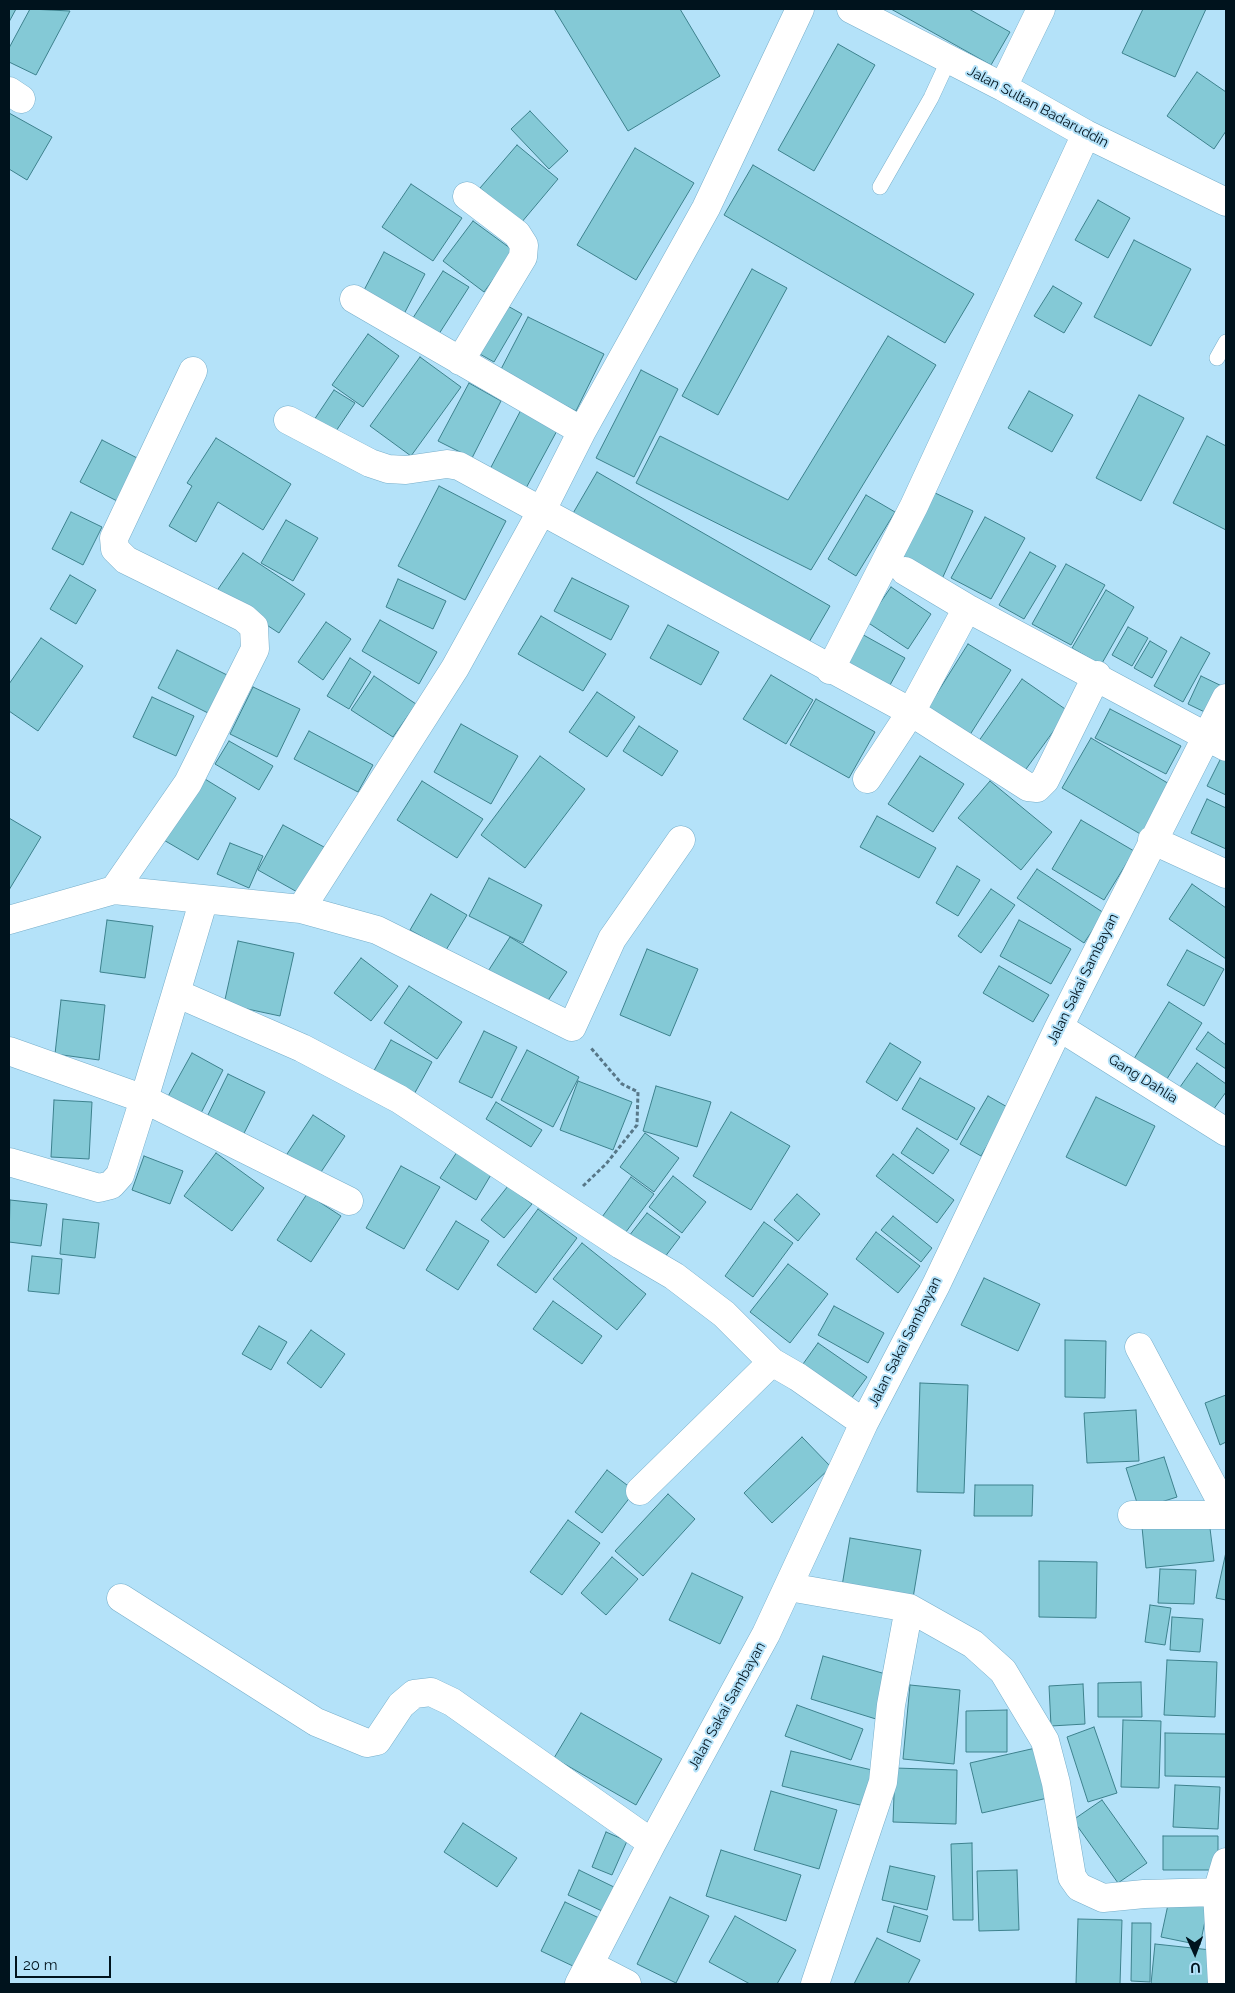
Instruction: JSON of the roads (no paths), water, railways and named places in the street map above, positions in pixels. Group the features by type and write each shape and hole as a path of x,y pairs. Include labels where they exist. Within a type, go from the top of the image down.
{"street":[{"path":"301,909 455,668 542,512 582,431 706,208 800,9"},
{"name":"Jalan Sultan Badaruddin","path":"851,9 1003,87 1086,134 1223,191"},
{"path":"1003,87 1041,9"},
{"path":"830,670 914,506 1086,134"},
{"path":"460,361 523,258 524,245 517,234 467,196"},
{"path":"354,299 582,431"},
{"path":"114,890 188,783 255,648 254,627 244,618 126,560 115,549 114,538 193,371"},
{"path":"288,420 370,463 388,469 406,470 448,464 459,466 830,670 911,712 1028,787 1037,788 1045,780 1097,675"},
{"path":"905,571 967,608 1097,675 1216,742"},
{"path":"867,779 911,712 967,608"},
{"name":"Jalan Sakai Sambayan","path":"584,1975 789,1587 864,1423 936,1285 1059,1027 1152,840 1216,742 1226,698"},
{"path":"9,920 114,890 301,909 377,930 572,1027 612,940 681,840"},
{"path":"1152,840 1226,874"},
{"path":"9,1162 99,1188 111,1185 120,1175 204,899"},
{"path":"176,993 302,1048 399,1099 567,1209 674,1276 724,1314 772,1362 798,1377 864,1423"},
{"name":"Gang Dahlia","path":"1059,1027 1226,1132"},
{"path":"9,1051 144,1099 349,1201"},
{"path":"1132,1515 1226,1513 1139,1347"},
{"path":"640,1491 772,1362"},
{"path":"789,1587 909,1608 973,1644 1003,1671 1046,1741 1056,1783 1072,1877 1079,1887 1104,1898 1144,1894 1217,1892"},
{"path":"121,1598 316,1722 367,1743 377,1741 401,1705 414,1694 431,1692 452,1702 652,1844"},
{"path":"815,1984 820,1976 883,1782 891,1705 909,1608"},
{"path":"1222,1984 1217,1892 1226,1862"},
{"path":"584,1975 626,1984"}],"lane":[{"path":"880,187 931,98 949,59"},
{"path":"1217,358 1226,342"}]}
